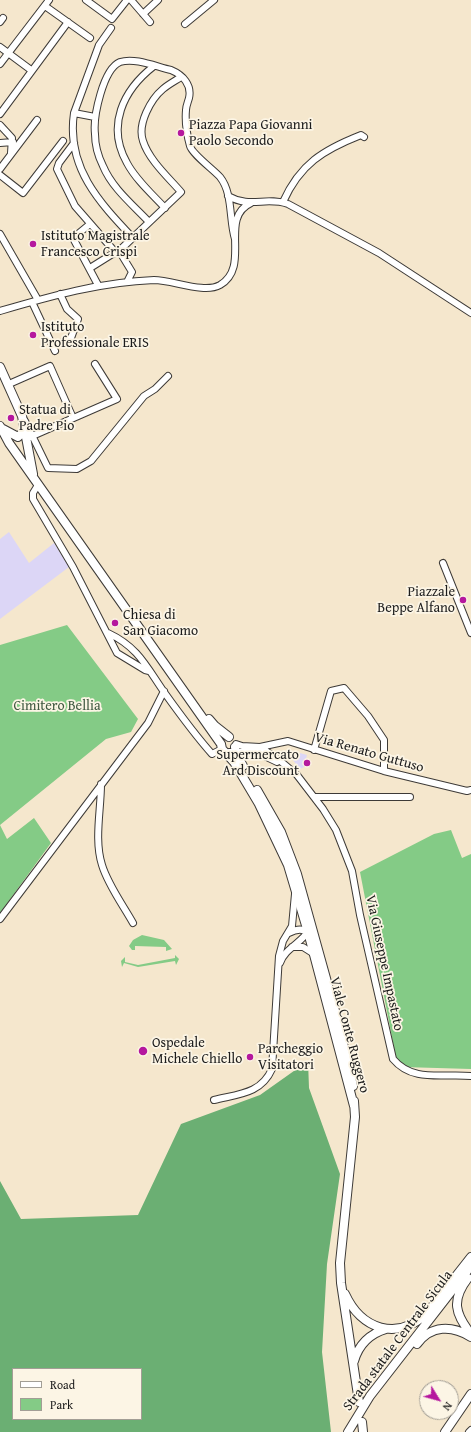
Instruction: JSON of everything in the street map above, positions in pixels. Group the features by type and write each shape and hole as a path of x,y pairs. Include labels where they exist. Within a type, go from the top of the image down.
{"main road":[{"path":"0,367 9,384 28,435 36,483"},
{"path":"1,427 18,437 23,434 28,435"},
{"path":"1,427 9,443 36,483 184,692 229,749"},
{"path":"184,692 215,726 229,737 223,739 229,749"},
{"name":"Viale Conte Ruggero","path":"229,749 281,832 297,874 338,1019 353,1081 354,1106"},
{"name":"Viale Conte Ruggero","path":"229,749 234,762 259,804 279,844 296,890 354,1106"},
{"path":"354,1106 340,1263 341,1283 359,1402"},
{"path":"354,1364 356,1354 369,1336 387,1329 408,1326 419,1321 471,1257"},
{"name":"Strada statale Centrale Sicula","path":"348,1432 370,1396 471,1266"},
{"path":"471,1274 460,1291 457,1310 462,1322 471,1336"},
{"path":"341,1283 356,1313 369,1323 387,1329"},
{"path":"353,1432 375,1399 425,1335 432,1331 449,1328 456,1329 471,1336"},
{"path":"445,1432 471,1394"},
{"path":"362,1422 363,1432"}],"street":[{"path":"0,64 49,0"},
{"path":"86,0 112,19 131,0 150,22"},
{"path":"143,14 158,0"},
{"path":"185,24 214,0"},
{"path":"45,6 90,38"},
{"path":"0,114 31,70 68,22"},
{"path":"111,28 99,45 74,113 72,124 74,143 79,164 90,189 109,213 133,238"},
{"path":"0,47 31,70"},
{"path":"148,222 115,185 104,168 95,135 95,118 107,75 115,66 126,61 176,72 190,88 186,109 190,149 220,178 228,196 231,227 235,239"},
{"path":"154,66 136,81 126,95 121,108 118,128 121,151 126,162 143,184 165,208"},
{"path":"90,268 122,248 181,192 152,158 144,145 141,134 146,115 156,96 164,88 181,77"},
{"path":"74,113 95,118"},
{"path":"0,169 37,120"},
{"path":"0,125 9,133 12,142 10,156"},
{"path":"283,202 306,167 321,154 355,137 361,135 364,137"},
{"path":"0,175 24,193 63,141"},
{"path":"0,143 12,142"},
{"path":"74,143 58,163 58,169 75,206 116,253"},
{"path":"228,196 244,203 283,202 380,253 471,314"},
{"path":"0,311 98,285 162,280 206,288 220,285 231,274 235,266 235,239 238,217 247,205 252,203"},
{"path":"90,224 73,238 98,285"},
{"path":"0,234 35,301 56,351"},
{"path":"122,248 121,254 132,272 127,282"},
{"path":"60,294 67,309 78,319 71,338 63,342"},
{"path":"95,364 117,399 28,435 48,468 62,467 71,470 77,469 91,461 144,396 155,389 168,376"},
{"path":"9,384 50,366 73,418"},
{"path":"36,483 33,499 59,542 108,633 117,653 145,670 149,670"},
{"path":"443,563 471,632"},
{"path":"108,633 129,645 141,658 212,754 229,749 260,747 289,768"},
{"path":"314,750 331,691 344,688 368,716 384,740 384,771"},
{"path":"0,919 148,723 164,691"},
{"name":"Via Renato Guttuso","path":"260,747 288,741 384,771 467,791 471,790"},
{"path":"229,749 256,752 289,768"},
{"name":"Via Giuseppe Impastato","path":"289,768 314,797 336,830 352,871 360,915 393,1059 399,1066 412,1073 471,1076"},
{"path":"101,784 99,831 100,858 108,879 132,923"},
{"path":"314,797 410,797"},
{"path":"278,971 285,954 308,932 309,928 297,874"},
{"path":"214,1100 253,1090 260,1086 269,1076 274,1063 280,948 294,918 296,890"},
{"path":"287,934 295,930 303,929 312,935 331,1004 338,1019"},
{"path":"292,947 303,947 314,955"}],"shaded area":[{"path":"9,532 29,563 54,543 69,567 0,619 0,539"},
{"path":"289,750 307,755 304,767 300,769 288,754"}],"green space":[{"name":"Cimitero Bellia","path":"67,625 138,719 131,732 106,739 0,825 0,645"},
{"path":"34,818 51,843 0,913 0,825 7,839"},
{"path":"451,830 462,858 471,854 471,1069 403,1067 396,1058 360,872 434,834"},
{"path":"142,935 164,940 172,949 166,951 166,947 135,946 135,950 132,950 129,946 133,940"},
{"path":"175,955 179,959 176,965 175,961 138,967 124,963 122,967 121,961 125,957 125,962 138,965 175,958"},
{"path":"308,1061 309,1088 340,1174 327,1264 322,1352 331,1432 0,1432 0,1181 21,1219 138,1215 181,1124 260,1095"}],"place":[{"name":"Piazza Papa Giovanni Paolo Secondo","path":"181,133"},
{"name":"Istituto Magistrale Francesco Crispi","path":"33,244"},
{"name":"Istituto Professionale ERIS","path":"33,335"},
{"name":"Statua di Padre Pio","path":"11,418"},
{"name":"Piazzale Beppe Alfano","path":"463,600"},
{"name":"Chiesa di San Giacomo","path":"115,623"},
{"name":"Supermercato Ard Discount","path":"307,763"},
{"name":"Ospedale Michele Chiello","path":"143,1051"},
{"name":"Parcheggio Visitatori","path":"250,1057"}]}
